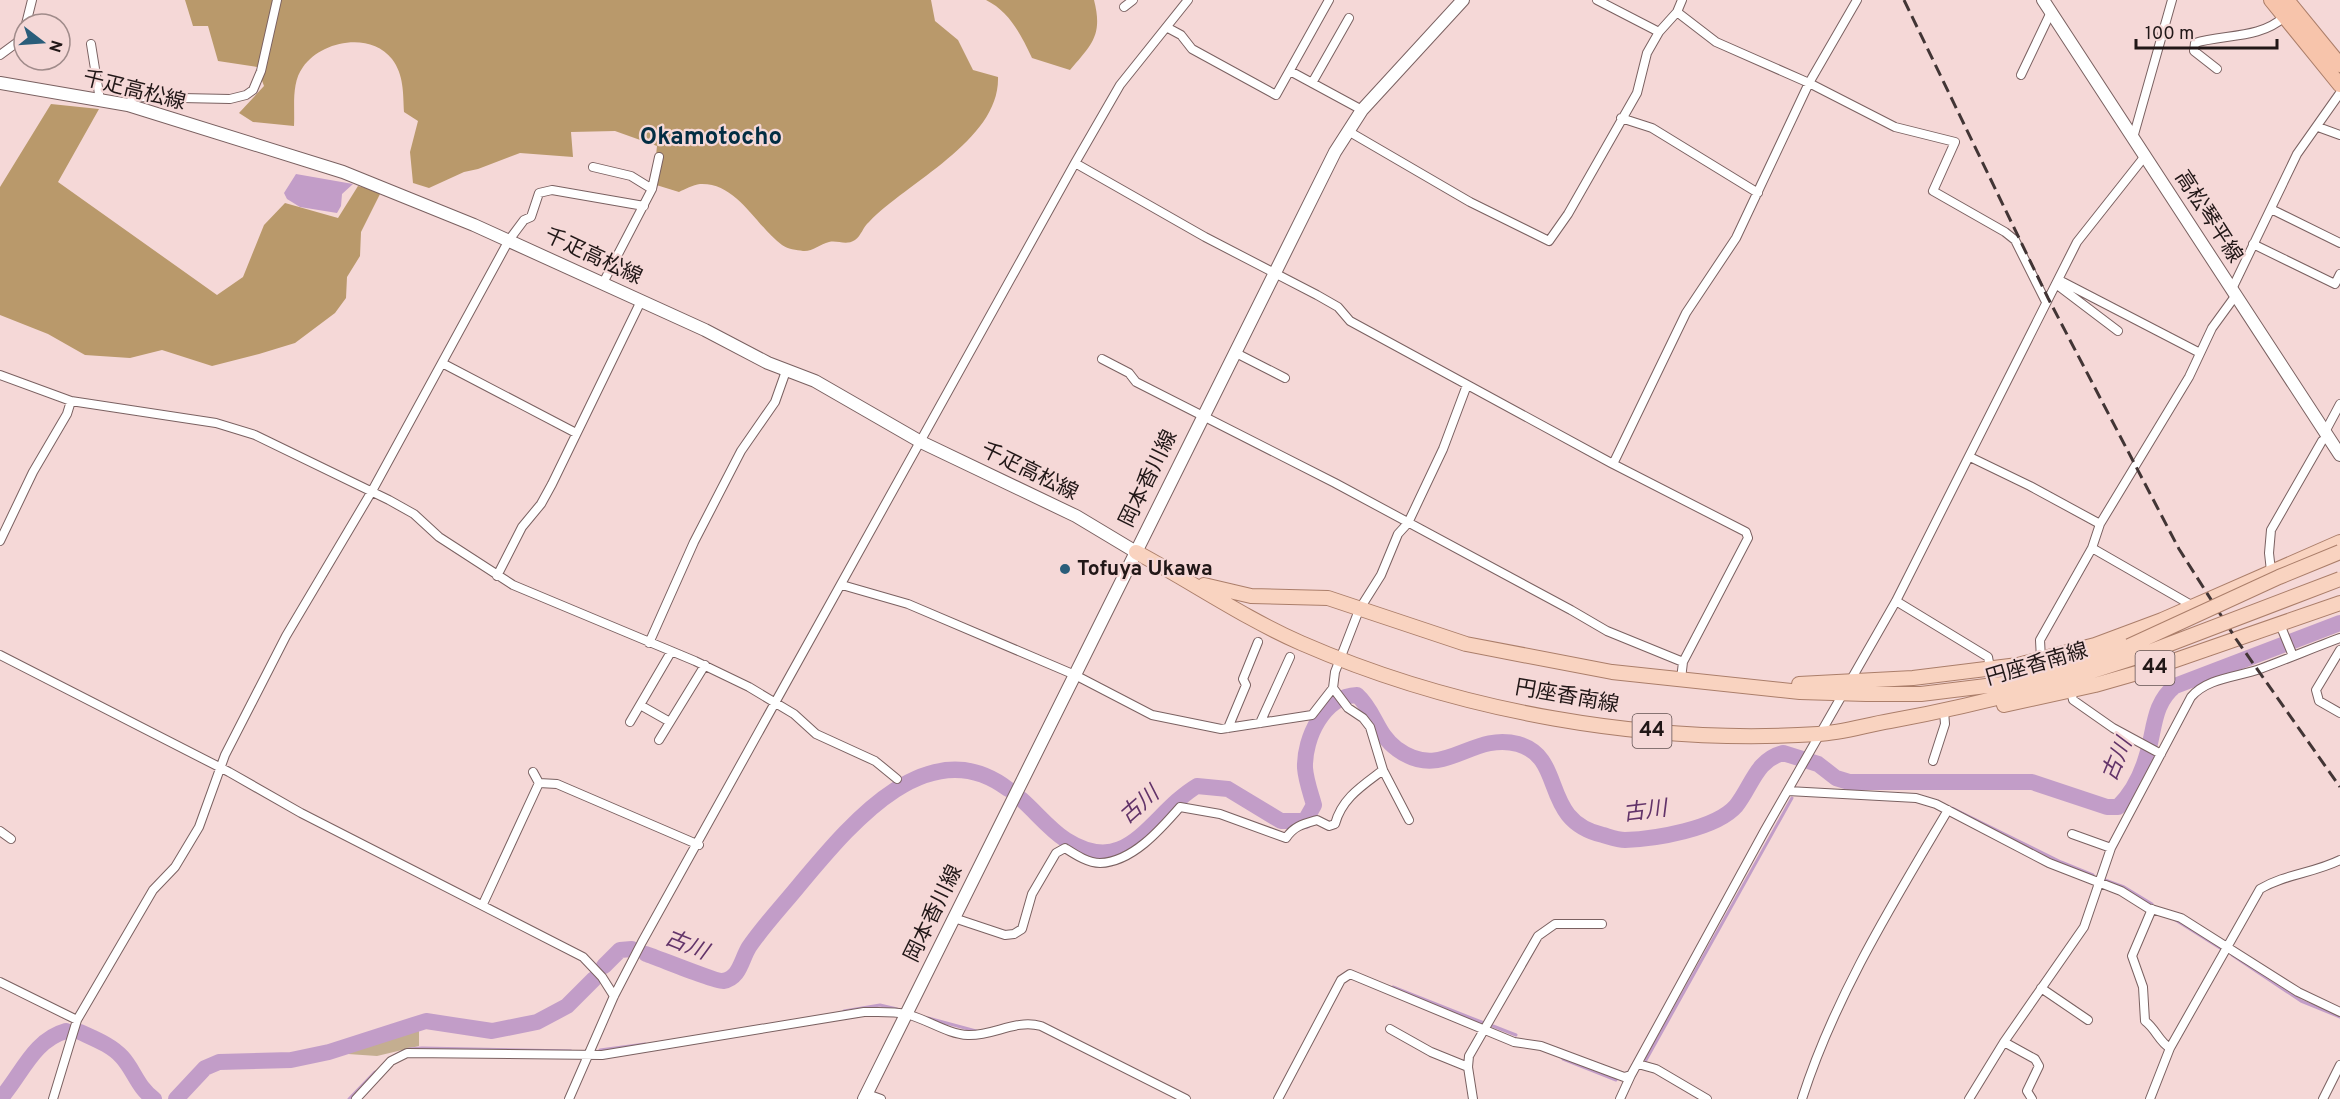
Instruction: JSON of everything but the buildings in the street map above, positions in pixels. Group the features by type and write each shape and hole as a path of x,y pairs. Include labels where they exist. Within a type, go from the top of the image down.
{"highway":[{"path":"2271,0 2340,85"},
{"path":"2287,0 2340,65"}],"main road":[{"name":"岡本香川線","path":"865,1096 1273,273 1348,131 1362,110 1463,0"},
{"name":"高松琴平線","path":"2043,0 2340,455"},
{"name":"千疋高松線","path":"0,83 128,105 343,172 509,240 786,371 815,381 921,442 1076,516 1136,552"},
{"name":"44","path":"1847,687 1990,668 2041,659 2095,645 2193,606 2340,542"},
{"name":"円座香南線","path":"1136,552 1191,581 1253,619 1300,643 1340,658 1456,697 1598,725 1671,733 1820,734 1965,707 2083,675 2131,652"},
{"name":"44","path":"2131,652 2279,577 2340,552"},
{"name":"円座香南線","path":"1191,581 1251,596 1328,597 1359,610 1466,644 1612,672 1764,687 1847,687 1921,694 2063,675 2131,652 2199,634 2340,579"},
{"name":"44","path":"2199,634 2340,589"},
{"name":"44","path":"1965,707 1984,709 2071,691 2144,671 2282,627 2340,603"}],"street":[{"path":"128,105 133,97 230,99 246,95 253,90 261,71 277,0"},
{"path":"1124,7 1132,0"},
{"path":"569,1099 614,996 1075,163 1120,85 1168,28 1188,0"},
{"path":"1168,28 1181,35 1192,49 1276,95 1329,0"},
{"path":"1597,0 1659,32"},
{"path":"1348,131 1470,202 1549,241 1568,214 1637,93 1647,53 1659,32 1677,12 1682,0"},
{"path":"1613,464 1686,313 1736,238 1809,83 1857,0"},
{"path":"2133,138 2172,0"},
{"path":"1677,12 1716,42 1809,83 1895,127 1955,142 1933,192 2005,232 2015,240 2046,302"},
{"path":"2021,75 2051,12"},
{"path":"2217,69 2194,51 2195,43 2212,38 2251,33 2272,26 2284,17"},
{"path":"1312,83 1349,18"},
{"path":"90,44 100,100"},
{"path":"1290,71 1362,110"},
{"path":"2041,659 2040,640 2092,548 2100,524 2185,385 2212,327 2234,292 2253,244 2297,154 2340,93"},
{"path":"1622,118 1652,128 1758,193"},
{"path":"2318,127 2340,135"},
{"path":"1620,1099 1631,1075 1788,791 1896,601 2077,242 2145,156"},
{"path":"603,283 652,189 659,157"},
{"path":"1075,163 1338,307 1350,321 1467,386 1746,532 1748,538 1683,662 1681,679"},
{"path":"592,167 631,176 652,189"},
{"path":"53,1099 77,1020 153,890 175,867 199,827 220,767 307,597 372,491 509,240 524,220 531,216 539,193 552,190 644,206"},
{"path":"2271,208 2340,243"},
{"path":"2253,244 2335,284 2340,274"},
{"path":"2058,282 2118,331"},
{"path":"2058,282 2200,353"},
{"path":"497,576 522,526 541,504 552,484 641,301"},
{"path":"1234,352 1285,378"},
{"path":"1102,359 1129,373 1136,382 1408,523 1571,610 1589,623 1683,662"},
{"path":"442,363 576,433"},
{"path":"650,643 694,542 741,451 775,402 786,371"},
{"path":"0,375 72,401 216,423 239,429 372,491 414,514 439,537 497,576 705,665 794,714 816,734 875,761 897,779"},
{"path":"842,585 908,604 1075,675 1152,715 1221,729 1312,715 1334,690 1340,658 1359,610 1381,575 1398,534 1408,523 1443,449 1467,386"},
{"path":"0,541 33,472 67,414 72,401"},
{"path":"2271,571 2271,530 2326,434 2340,404"},
{"path":"1970,457 2100,524"},
{"path":"2092,548 2193,606"},
{"path":"1896,601 1988,657 1990,668"},
{"path":"2282,627 2292,654"},
{"path":"1968,1099 2004,1042 2084,927 2110,848 2157,752 2198,689 2340,638"},
{"path":"1228,728 1246,685 1243,679 1258,642"},
{"path":"2340,650 2316,690 2319,701 2340,713"},
{"path":"630,722 671,652"},
{"path":"0,655 220,767 301,813 483,904 513,923 583,957 602,977 614,996"},
{"path":"1260,723 1290,657"},
{"path":"659,740 705,665"},
{"path":"1334,690 1370,727 1383,770 1409,820"},
{"path":"2071,691 2073,700 2157,752"},
{"path":"640,705 670,722"},
{"path":"1933,762 1945,724 1944,711"},
{"path":"954,918 1005,935 1014,934 1025,923 1032,894 1056,853 1065,848 1082,858 1098,863 1119,860 1137,848 1180,807 1220,814 1286,838 1293,828 1308,822 1317,820 1329,826 1335,825 1339,810 1352,793 1383,770"},
{"path":"483,904 538,783 533,772"},
{"path":"538,783 557,784 699,845"},
{"path":"1788,791 1916,798 1948,810 2049,862 2121,891 2152,909 2181,918 2298,992 2340,1012"},
{"path":"1802,1099 1817,1052 1854,977 1888,911 1948,810"},
{"path":"0,831 11,839"},
{"path":"2072,834 2110,848"},
{"path":"2150,1099 2170,1048 2260,889 2271,882 2326,867 2340,860"},
{"path":"2152,909 2132,956 2143,987 2145,1020 2157,1031 2163,1044 2170,1048"},
{"path":"1473,1099 1468,1067 1469,1056 1538,936 1546,928 1555,924 1602,924"},
{"path":"1278,1099 1345,976 1357,975 1514,1042 1541,1046 1624,1077 1631,1075"},
{"path":"0,982 77,1020"},
{"path":"2041,988 2088,1020"},
{"path":"356,1099 391,1061 407,1053 587,1056 864,1012 906,1014 969,1035 985,1034 1019,1023 1041,1026 1186,1099"},
{"path":"1390,1029 1431,1052 1468,1067"},
{"path":"2004,1042 2035,1059 2039,1066 2026,1091 2032,1099"},
{"path":"1638,1064 1656,1069 1707,1099"},
{"path":"2323,1099 2340,1065"},
{"path":"865,1096 881,1099"}],"shaded area":[{"path":"185,0 931,0 935,21 958,40 973,70 998,77 995,100 984,121 948,158 886,207 867,224 855,240 848,243 829,242 803,251 782,245 735,197 725,190 713,185 700,184 679,192 653,184 657,146 615,131 571,132 573,157 520,153 464,172 429,188 413,183 410,152 418,121 404,112 399,71 383,50 359,42 333,46 321,51 303,67 299,73 294,95 294,126 253,122 239,113 264,86 257,67 218,61 208,26 193,26"},
{"path":"986,0 1094,0 1097,22 1094,38 1070,70 1032,58 1008,18"},
{"path":"51,104 99,109 58,182 217,295 243,277 264,225 285,203 338,218 358,186 381,192 361,232 360,256 347,277 346,298 335,313 295,343 212,366 162,350 130,358 85,355 48,334 0,315 0,187"},
{"path":"296,174 353,184 342,194 341,206 337,213 300,207 287,199 284,193"},
{"path":"418,1026 424,1027 419,1030 419,1046 377,1056 348,1054 349,1050"}],"waterway":[{"name":"古川","path":"1021,799 1066,840 1088,850 1106,852 1123,848 1138,838 1180,798 1197,786 1228,789 1281,821 1305,821 1314,805 1305,768 1312,732 1318,721 1335,703 1345,697 1357,695 1390,743 1413,758 1429,761 1443,759 1486,744 1501,742 1518,744 1533,751 1543,762 1561,803 1570,816 1583,827 1620,840 1668,835 1714,821 1736,806 1755,775 1767,761 1783,753 1818,764 1836,778 1849,782 2032,782 2107,807 2118,807 2138,778 2149,748 2158,710 2162,701 2175,686 2340,623"},
{"name":"古川","path":"646,954 710,978 723,981 729,979 737,972 749,947 761,931 820,860 866,812 892,792 920,777 949,770 978,773 1008,789"},
{"path":"1646,1060 1792,798"},
{"path":"1952,808 2061,862 2093,875"},
{"path":"2105,880 2124,887 2152,904"},
{"path":"2174,919 2220,948"},
{"name":"古川","path":"604,966 620,950 632,949"},
{"path":"2232,955 2301,1001 2340,1017"},
{"name":"古川","path":"176,1099 205,1068 219,1062 291,1060 329,1052 426,1021 492,1031 537,1022 567,1006 594,979"},
{"path":"1393,987 1484,1023"},
{"path":"844,1011 880,1005 897,1009"},
{"path":"928,1018 976,1031"},
{"path":"1493,1026 1516,1035"},
{"name":"古川","path":"0,1099 36,1050 45,1042 66,1031"},
{"name":"古川","path":"80,1032 118,1053 144,1090 154,1099"},
{"path":"600,1050 645,1044"},
{"path":"394,1056 409,1049 422,1048 571,1051"},
{"path":"1563,1059 1616,1080"},
{"path":"349,1099 375,1072"}],"railway":[{"path":"1904,0 2048,298 2179,549 2236,639 2340,787"}],"place":[{"name":"Tofuya Ukawa","path":"1065,569"}],"district":[{"name":"Okamotocho","path":"711,138"}]}
